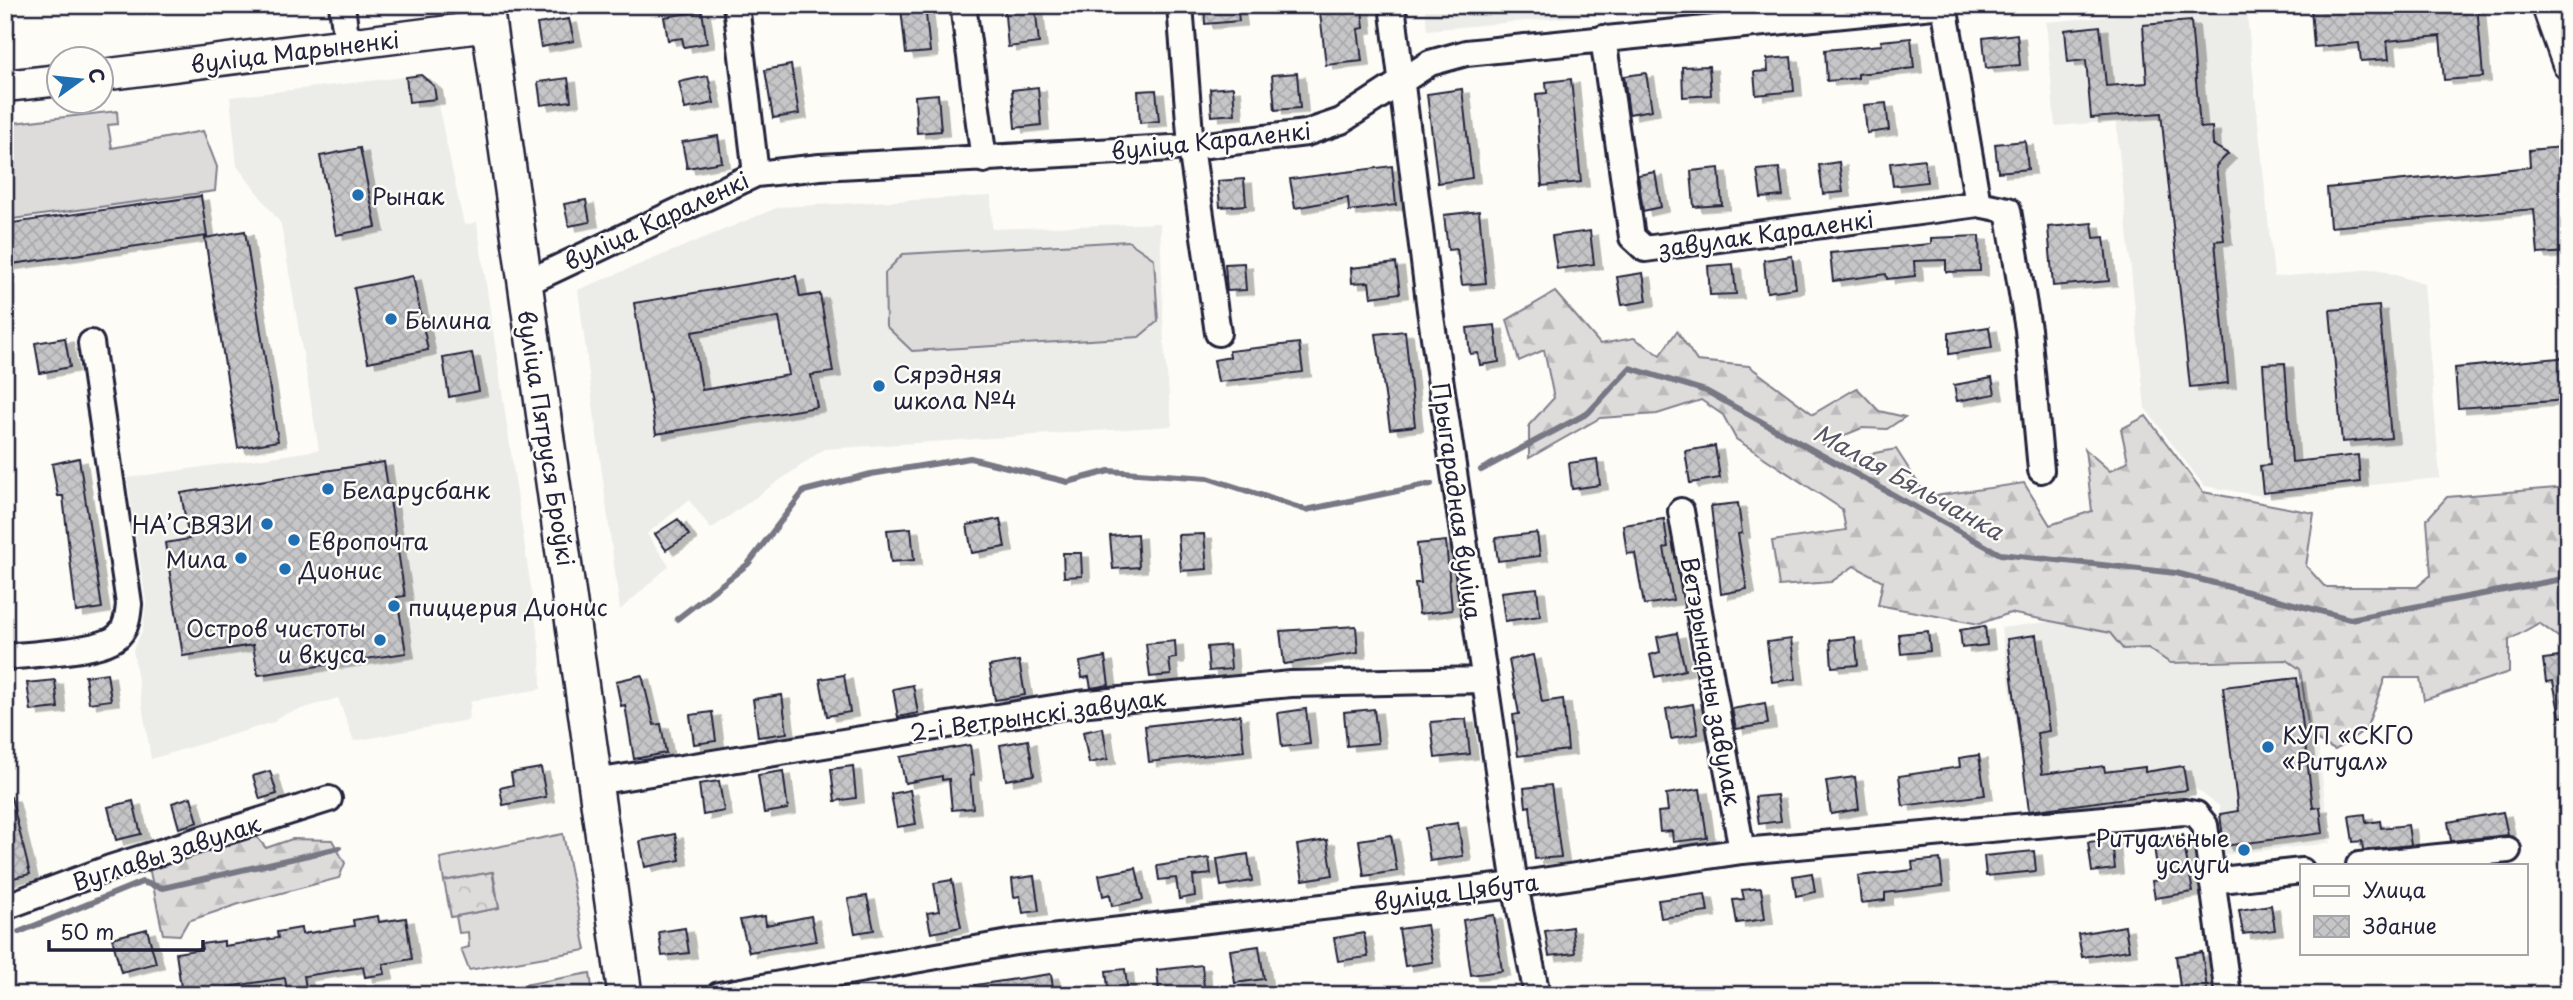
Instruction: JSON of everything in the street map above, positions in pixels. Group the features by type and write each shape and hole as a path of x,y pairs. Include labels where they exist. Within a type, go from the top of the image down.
{"main road":[{"name":"вуліца Пятруся Броўкі","path":"487,15 625,995"}],"street":[{"path":"342,5 347,45"},
{"path":"736,5 756,174"},
{"path":"963,5 984,160"},
{"path":"1180,5 1191,147 1218,333"},
{"name":"Прыгарадная вуліца","path":"1392,5 1399,81 1515,886 1537,995"},
{"path":"1944,5 1978,204"},
{"name":"вуліца Караленкі","path":"524,284 756,174 820,167 1191,147 1306,133 1341,121 1430,63 1466,54 1944,5"},
{"path":"2547,5 2568,64"},
{"name":"вуліца Марыненкі","path":"116,73 347,45 487,15"},
{"name":"завулак Караленкі","path":"1603,38 1632,237 1645,249 1978,204 2008,209 2028,329 2041,470"},
{"path":"5,86 46,82"},
{"path":"5,657 101,645 121,634 129,604 91,343"},
{"name":"Ветэрынарны завулак","path":"1681,512 1742,851"},
{"name":"2-і Ветрынскі завулак","path":"595,782 1079,704 1291,684 1485,680"},
{"name":"Вуглавы завулак","path":"5,907 110,868 329,799"},
{"name":"вуліца Цябута","path":"719,995 1015,942 1515,886 1742,851 1983,827 2184,812 2196,814 2205,825 2212,881"},
{"path":"2369,864 2508,850"},
{"path":"2228,995 2212,881 2300,871"}],"shaded area":[{"path":"1425,5 1614,5 1614,13 1427,30"},
{"path":"2246,5 2274,277 2376,269 2424,284 2440,478 2262,496 2204,486 2145,408 2116,121 2055,126 2046,22"},
{"path":"421,75 434,86 464,225 477,222 540,650 541,689 471,701 468,720 354,741 338,698 285,714 276,718 277,721 151,759 133,650 143,629 146,601 127,478 319,450 281,224 237,166 230,97"},
{"name":"Сярэдняя школа №4","path":"991,196 992,229 1160,223 1164,345 1172,426 824,449 711,529 689,500 647,534 669,566 620,610 578,290 779,207"},
{"path":"2121,612 2306,645 2330,843 2224,855 2219,806 2196,789 2029,812 2001,628"}],"green space":[{"path":"116,111 118,124 108,125 112,148 203,131 217,167 215,191 5,220 5,124 74,116 116,116"},
{"path":"1128,241 1154,259 1158,321 1139,337 912,351 886,326 885,273 903,254"},
{"path":"1555,292 1600,344 1634,338 1660,355 1677,331 1697,361 1749,366 1813,414 1857,388 1879,411 1905,417 1887,429 1862,428 1823,444 1849,458 1896,449 1927,497 2024,483 2050,525 2092,511 2085,449 2110,471 2128,461 2121,429 2146,416 2203,492 2314,513 2306,566 2325,587 2417,587 2431,575 2427,519 2447,497 2568,487 2568,639 2561,639 2539,623 2509,640 2509,672 2424,700 2420,678 2385,678 2366,729 2335,750 2310,737 2300,669 2287,660 2170,663 2148,648 2123,649 2110,633 2010,613 1979,624 1878,605 1883,581 1854,566 1831,582 1779,586 1772,541 1846,530 1842,509 1736,439 1723,415 1701,400 1657,414 1600,418 1529,458 1529,425 1554,398 1544,350 1519,361 1507,320"},
{"path":"563,834 586,950 469,970 461,949 469,947 468,932 459,933 456,916 499,908 493,872 444,881 440,858"},
{"path":"256,836 266,848 292,839 332,840 345,863 339,878 239,904 188,921 180,935 163,934 149,867 206,845"},
{"path":"492,872 499,908 451,917 444,881"},
{"path":"590,973 593,995 483,995 485,992"}],"building":[{"path":"925,5 930,52 906,54 901,8"},
{"path":"1004,5 1035,5 1039,43 1008,47"},
{"path":"1204,5 1237,5 1239,21 1205,24"},
{"path":"2338,5 2477,5 2483,77 2444,80 2440,36 2387,41 2389,59 2361,61 2359,43 2314,47 2311,8"},
{"path":"1362,9 1364,28 1358,29 1362,61 1326,65 1320,13"},
{"path":"702,11 707,43 684,47 682,38 668,40 664,17"},
{"path":"569,19 574,41 541,47 537,24"},
{"path":"2191,21 2200,128 2212,127 2213,145 2228,154 2216,166 2224,240 2215,241 2228,383 2190,387 2161,113 2091,118 2086,60 2068,62 2065,30 2100,26 2106,86 2147,83 2143,25"},
{"path":"2017,34 2020,65 1986,68 1983,38"},
{"path":"1911,38 1914,68 1858,74 1858,78 1827,81 1825,50 1882,45 1881,41"},
{"path":"1791,57 1794,91 1756,95 1754,72 1768,71 1767,59"},
{"path":"791,65 799,114 773,118 765,70"},
{"path":"1709,66 1711,95 1683,97 1682,67"},
{"path":"1297,73 1300,108 1275,110 1272,75"},
{"path":"1646,73 1652,110 1629,114 1624,76"},
{"path":"421,75 434,86 436,99 409,102 406,77"},
{"path":"708,76 714,103 685,109 679,82"},
{"path":"568,78 571,101 541,105 538,82"},
{"path":"1571,79 1581,182 1542,186 1536,94 1547,93 1546,82"},
{"path":"1038,87 1041,125 1015,128 1012,90"},
{"path":"1233,87 1235,114 1212,116 1210,89"},
{"path":"1462,89 1472,178 1438,183 1427,94"},
{"path":"1156,90 1159,121 1140,123 1138,91"},
{"path":"938,94 941,131 917,133 915,96"},
{"path":"1886,103 1889,130 1867,133 1864,105"},
{"path":"718,136 722,162 687,168 682,142"},
{"path":"2025,141 2028,169 1998,172 1995,144"},
{"path":"2562,147 2568,252 2538,254 2534,209 2330,227 2327,188 2530,167 2529,150"},
{"path":"360,148 376,227 336,235 320,156"},
{"path":"1924,159 1927,182 1893,186 1890,163"},
{"path":"1839,162 1843,192 1823,194 1819,165"},
{"path":"1392,166 1396,205 1349,211 1348,198 1295,208 1290,179"},
{"path":"1719,168 1722,205 1694,207 1691,171"},
{"path":"1779,168 1783,196 1761,198 1757,170"},
{"path":"1655,172 1661,207 1643,211 1638,175"},
{"path":"1244,179 1246,205 1220,207 1218,181"},
{"path":"201,196 207,236 5,265 5,224"},
{"path":"586,200 590,222 569,226 564,204"},
{"path":"1479,211 1486,283 1462,285 1457,249 1448,250 1444,215"},
{"path":"2092,223 2094,238 2104,237 2109,281 2053,286 2048,227"},
{"path":"245,231 278,441 238,448 205,238"},
{"path":"1590,231 1594,264 1557,269 1552,236"},
{"path":"1979,236 1980,271 1946,272 1946,260 1914,261 1915,276 1887,279 1886,274 1833,281 1830,253 1931,244 1931,238"},
{"path":"1792,256 1796,288 1767,292 1764,260"},
{"path":"1244,263 1246,290 1227,291 1225,264"},
{"path":"1396,263 1400,293 1371,297 1369,282 1352,283 1351,268"},
{"path":"1733,264 1736,294 1710,295 1708,266"},
{"path":"1643,273 1647,301 1622,305 1617,277"},
{"name":"Былина","path":"413,276 428,350 368,362 354,288"},
{"path":"796,276 800,297 820,294 833,372 811,375 817,407 656,434 634,303","holes":["779,317 789,375 702,390 692,332"]},
{"path":"2379,306 2391,438 2342,442 2330,310"},
{"path":"1495,325 1499,362 1480,365 1478,353 1470,354 1467,328"},
{"path":"1989,327 1992,348 1949,354 1949,333"},
{"path":"1405,331 1415,426 1390,429 1376,334"},
{"path":"65,338 70,367 40,373 35,343"},
{"path":"1299,343 1303,372 1218,382 1214,360 1230,357 1229,351"},
{"path":"472,353 479,391 449,397 443,358"},
{"path":"2568,357 2568,400 2458,408 2455,368"},
{"path":"2285,363 2292,462 2358,455 2360,482 2263,493 2260,466 2270,465 2263,364"},
{"path":"1992,378 1995,394 1957,401 1954,385"},
{"path":"1715,446 1720,478 1690,483 1685,451"},
{"path":"79,458 102,608 76,612 63,496 58,496 52,464"},
{"path":"1597,459 1600,485 1572,489 1569,463"},
{"name":"Дионис","path":"384,462 405,596 397,597 406,653 258,675 253,645 183,656 165,543 189,539 181,493"},
{"path":"1738,503 1742,533 1738,534 1747,589 1721,594 1711,506"},
{"path":"678,519 689,535 666,550 655,534"},
{"path":"1000,519 1005,547 972,553 967,525"},
{"path":"1664,519 1668,547 1664,548 1673,600 1644,605 1635,553 1627,554 1623,525"},
{"path":"911,528 914,560 891,562 887,530"},
{"path":"1537,533 1540,556 1498,561 1495,538"},
{"path":"1137,534 1139,567 1113,569 1110,536"},
{"path":"1204,534 1207,569 1181,571 1178,535"},
{"path":"1446,541 1452,610 1419,614 1415,583 1421,583 1417,544"},
{"path":"1063,553 1081,553 1082,576 1064,577"},
{"path":"1537,588 1540,616 1505,621 1501,592"},
{"path":"1356,626 1358,653 1284,664 1280,631"},
{"path":"1985,626 1987,645 1962,648 1960,630"},
{"path":"1928,631 1930,651 1901,654 1899,634"},
{"path":"1677,633 1685,670 1655,677 1650,655 1660,652 1657,637"},
{"path":"2036,635 2049,731 2037,733 2042,774 2104,766 2105,772 2145,767 2145,772 2183,766 2187,790 2029,811 2007,639"},
{"path":"1855,637 1858,665 1832,667 1830,640"},
{"path":"1791,639 1796,679 1772,682 1767,642"},
{"path":"1175,641 1176,658 1169,659 1171,675 1150,677 1146,644"},
{"path":"1229,645 1231,669 1209,671 1207,647"},
{"path":"1533,655 1542,702 1563,699 1568,750 1518,756 1513,715 1519,714 1509,660"},
{"path":"2568,656 2568,716 2560,717 2553,681 2546,682 2543,659"},
{"path":"1105,657 1109,685 1091,688 1089,677 1082,678 1080,662"},
{"path":"1019,661 1025,695 995,700 989,666"},
{"path":"107,673 111,700 89,703 85,676"},
{"path":"642,675 654,725 661,724 666,753 634,759 625,705 621,706 616,681"},
{"path":"844,675 850,712 827,716 820,679"},
{"name":"КУП «СКГО «Ритуал»","path":"2297,678 2313,808 2320,807 2323,833 2224,846 2220,814 2238,811 2223,687"},
{"path":"55,680 58,708 31,711 27,683"},
{"path":"913,685 918,713 898,717 893,689"},
{"path":"782,695 787,733 758,737 753,699"},
{"path":"1765,703 1768,724 1736,729 1732,709"},
{"path":"1693,704 1698,734 1671,739 1666,709"},
{"path":"1306,709 1310,744 1282,747 1278,713"},
{"path":"1374,709 1378,743 1347,746 1344,712"},
{"path":"712,712 716,741 694,744 690,715"},
{"path":"1240,715 1244,751 1149,762 1145,726"},
{"path":"1466,719 1470,754 1435,758 1431,722"},
{"path":"1103,728 1108,759 1089,763 1083,732"},
{"path":"1028,740 1034,775 1006,780 1000,745"},
{"path":"970,745 974,775 970,776 973,808 952,810 949,779 942,780 942,776 905,783 900,757"},
{"path":"1979,755 1985,795 1903,806 1899,776 1960,767 1959,758"},
{"path":"853,766 856,798 835,801 831,769"},
{"path":"541,768 546,797 503,805 500,788 513,785 511,773"},
{"path":"270,771 277,794 260,799 253,776"},
{"path":"783,771 788,809 764,813 758,775"},
{"path":"1855,777 1859,809 1831,814 1826,781"},
{"path":"719,781 724,811 703,815 699,784"},
{"path":"1551,785 1561,857 1535,859 1530,806 1526,807 1524,788"},
{"path":"1700,789 1707,838 1673,842 1672,831 1660,832 1658,812 1668,811 1666,794"},
{"path":"910,790 916,824 897,827 891,794"},
{"path":"1777,795 1781,821 1759,824 1755,797"},
{"path":"5,797 11,797 30,874 5,880"},
{"path":"191,797 198,822 179,828 172,803"},
{"path":"133,801 141,834 116,840 108,807"},
{"path":"2503,812 2508,835 2451,841 2448,822"},
{"path":"2365,814 2366,823 2380,821 2381,828 2408,825 2411,845 2363,850 2362,841 2353,842 2349,816"},
{"path":"1458,823 1463,856 1430,861 1425,828"},
{"path":"675,834 680,860 645,867 640,841"},
{"path":"1391,835 1397,871 1364,876 1359,840"},
{"path":"2182,835 2193,892 2155,898 2152,881 2159,880 2153,840"},
{"path":"1327,840 1333,875 1303,880 1297,845"},
{"path":"2112,840 2115,869 2092,872 2088,842"},
{"path":"2034,851 2036,871 1986,876 1984,856"},
{"path":"1248,854 1252,881 1221,886 1217,859"},
{"path":"1209,858 1211,874 1193,876 1195,896 1179,899 1176,878 1159,880 1157,866"},
{"path":"1940,859 1943,886 1885,893 1885,900 1861,903 1858,876 1913,870 1912,862"},
{"path":"1136,868 1143,900 1112,906 1110,894 1103,896 1099,875"},
{"path":"1812,873 1815,892 1796,896 1793,876"},
{"path":"1034,876 1039,911 1023,913 1020,896 1014,897 1012,879"},
{"path":"952,880 961,927 931,933 927,913 939,911 934,883"},
{"path":"1761,888 1765,919 1737,923 1733,900 1744,899 1742,890"},
{"path":"1705,894 1708,912 1661,918 1658,900"},
{"path":"867,896 874,930 855,933 848,899"},
{"path":"2271,905 2275,930 2243,934 2239,910"},
{"path":"1494,915 1502,971 1471,975 1463,920"},
{"path":"378,916 379,922 406,918 412,959 383,964 385,974 365,977 363,967 304,976 306,987 287,990 285,978 228,987 229,995 211,995 210,990 182,994 176,953 202,949 201,944 224,941 224,946 278,938 277,932 301,928 302,934 354,926 353,920"},
{"path":"765,916 766,925 811,916 816,941 749,952 740,920"},
{"path":"1427,925 1433,962 1405,966 1399,929"},
{"path":"2125,926 2129,950 2082,957 2078,934"},
{"path":"1572,927 1575,953 1549,956 1545,931"},
{"path":"685,928 689,953 662,956 659,932"},
{"path":"147,929 156,963 121,972 112,938"},
{"path":"1364,933 1368,957 1338,961 1334,938"},
{"path":"1259,946 1264,979 1235,983 1230,950"},
{"path":"2202,952 2207,990 2181,994 2176,956"},
{"path":"1202,965 1204,987 1159,991 1157,970"},
{"path":"1125,969 1128,995 1109,995 1106,971"},
{"path":"1051,974 1054,995 976,995 975,985"}],"waterway":[{"name":"Малая Бяльчанка","path":"1481,470 1588,413 1630,368 1706,391 2000,554 2176,573 2350,619 2568,578"},
{"name":"Малая Бяльчанка","path":"677,619 748,564 804,491 871,474 970,458 1068,482 1109,471 1208,478 1306,510 1431,484"},
{"name":"Малая Бяльчанка","path":"19,932 142,882 163,888 339,848"}],"place":[{"name":"Рынак","path":"358,195"},
{"name":"Былина","path":"391,319"},
{"name":"Сярэдняя школа №4","path":"879,386"},
{"name":"Беларусбанк","path":"328,489"},
{"name":"НАʼСВЯЗИ","path":"267,524"},
{"name":"Европочта","path":"294,540"},
{"name":"Мила","path":"241,558"},
{"name":"Дионис","path":"285,569"},
{"name":"пиццерия Дионис","path":"394,606"},
{"name":"Остров чистоты и вкуса","path":"380,640"},
{"name":"КУП «СКГО «Ритуал»","path":"2268,747"},
{"name":"Ритуальные услуги","path":"2244,850"}]}
